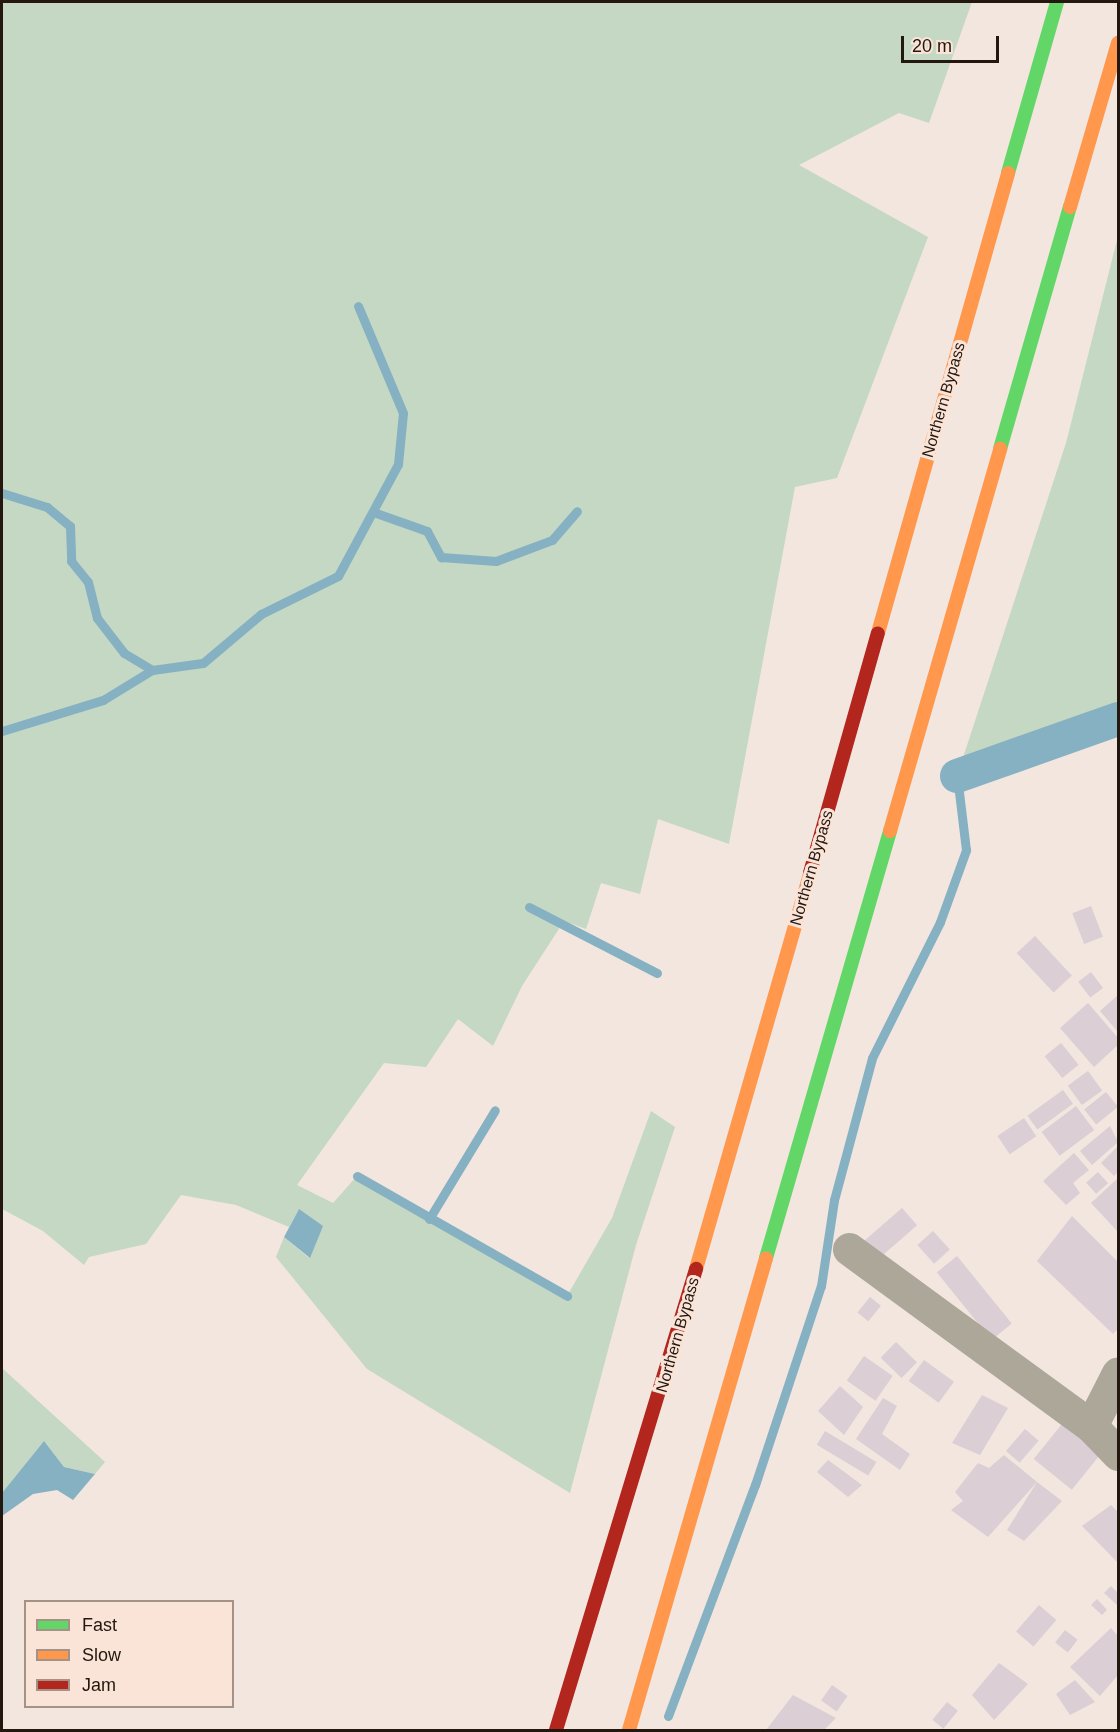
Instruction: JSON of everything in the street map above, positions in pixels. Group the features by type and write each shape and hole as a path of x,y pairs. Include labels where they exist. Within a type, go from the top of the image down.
{"highway":[{"name":"Northern Bypass","path":"556,1731 716,1208 1057,2"},
{"path":"629,1731 1119,43"}],"street":[{"path":"849,1249 1091,1426 1119,1454"},
{"path":"1091,1426 1119,1373"}],"green space":[{"path":"2,2 972,2 929,123 899,113 799,165 928,237 837,478 795,487 729,844 658,819 640,894 601,883 586,929 564,921 522,986 493,1046 458,1019 426,1067 384,1063 297,1185 333,1203 357,1176 567,1296 612,1218 651,1111 675,1127 636,1245 570,1493 367,1369 276,1257 284,1237 309,1258 299,1209 289,1227 236,1205 181,1195 146,1244 89,1257 84,1265 43,1231 2,1209"},
{"path":"1118,236 1118,711 957,776 1066,443"},
{"path":"2,1368 105,1462 95,1474 64,1467 44,1441 2,1493"}],"water":[{"path":"299,1209 323,1226 310,1258 284,1237"},
{"path":"44,1441 64,1467 95,1474 73,1500 57,1490 33,1494 2,1516 2,1493"}],"building":[{"path":"1091,906 1103,937 1084,944 1072,913"},
{"path":"1035,936 1072,975 1054,993 1017,953"},
{"path":"1091,972 1103,988 1090,998 1078,982"},
{"path":"1118,995 1118,1032 1100,1011"},
{"path":"1088,1003 1118,1038 1118,1045 1094,1067 1060,1028"},
{"path":"1061,1043 1079,1065 1062,1078 1045,1056"},
{"path":"1088,1071 1102,1090 1082,1105 1068,1086"},
{"path":"1063,1090 1073,1104 1037,1130 1027,1116"},
{"path":"1106,1092 1118,1107 1096,1124 1084,1110"},
{"path":"1076,1106 1094,1130 1060,1156 1042,1132"},
{"path":"1024,1118 1036,1136 1010,1154 997,1136"},
{"path":"1110,1126 1118,1142 1092,1165 1080,1151"},
{"path":"1118,1146 1118,1172 1114,1176 1101,1163"},
{"path":"1074,1153 1089,1170 1073,1183 1080,1193 1066,1205 1043,1181"},
{"path":"1098,1172 1108,1183 1096,1194 1086,1183"},
{"path":"1118,1178 1118,1232 1091,1203"},
{"path":"902,1208 917,1225 879,1259 864,1241"},
{"path":"1072,1216 1118,1262 1118,1329 1113,1334 1037,1261"},
{"path":"933,1231 950,1250 934,1264 917,1245"},
{"path":"957,1256 1012,1324 992,1340 937,1272"},
{"path":"870,1297 881,1306 868,1321 857,1313"},
{"path":"896,1342 917,1362 902,1378 881,1358"},
{"path":"864,1356 893,1376 875,1401 847,1381"},
{"path":"924,1360 954,1382 939,1403 909,1381"},
{"path":"840,1386 863,1407 844,1435 818,1411"},
{"path":"982,1395 1008,1408 980,1455 952,1443"},
{"path":"883,1398 897,1406 882,1434 910,1454 900,1470 856,1439"},
{"path":"1062,1424 1100,1455 1072,1490 1034,1459"},
{"path":"1025,1429 1039,1441 1020,1463 1006,1451"},
{"path":"825,1431 876,1462 868,1476 817,1445"},
{"path":"1004,1455 1037,1482 988,1537 951,1510 963,1501 955,1492 978,1463 989,1468"},
{"path":"828,1460 862,1485 848,1497 817,1472"},
{"path":"1037,1482 1062,1501 1024,1541 1007,1530"},
{"path":"1111,1505 1118,1512 1118,1563 1082,1526"},
{"path":"1111,1586 1118,1593 1117,1605 1104,1593"},
{"path":"1097,1599 1107,1610 1102,1615 1091,1605"},
{"path":"1039,1605 1056,1620 1033,1647 1016,1631"},
{"path":"1111,1628 1118,1636 1118,1675 1100,1696 1070,1667"},
{"path":"1065,1630 1078,1640 1068,1652 1055,1643"},
{"path":"999,1663 1028,1684 994,1720 972,1695"},
{"path":"1075,1680 1095,1702 1070,1715 1056,1694"},
{"path":"832,1685 848,1696 837,1711 821,1701"},
{"path":"793,1695 836,1718 824,1730 766,1730"},
{"path":"947,1702 958,1711 943,1729 933,1720"}],"waterway":[{"path":"2,731 103,700 152,670 203,663 261,614 338,576 398,464 403,413 358,306"},
{"path":"2,493 47,507 70,526 71,561 88,582 97,618 124,653 152,670"},
{"path":"376,513 427,531 441,557 496,561 552,540 577,511"},
{"path":"957,776 1118,719"},
{"path":"668,1716 755,1485 821,1286 834,1200 872,1058 940,922 966,850 957,776"},
{"path":"529,907 657,973"},
{"path":"429,1219 495,1110"},
{"path":"357,1176 567,1296"}],"traffic: fast":[{"path":"1008,173 1057,2"},
{"path":"1000,449 1070,207"},
{"path":"766,1258 890,831"}],"traffic: slow":[{"path":"1070,207 1118,43"},
{"path":"878,633 1008,173"},
{"path":"890,831 1000,449"},
{"path":"696,1269 810,873"},
{"path":"629,1730 766,1258"}],"traffic: jam":[{"path":"810,873 878,633"},
{"path":"556,1730 696,1269"}]}
